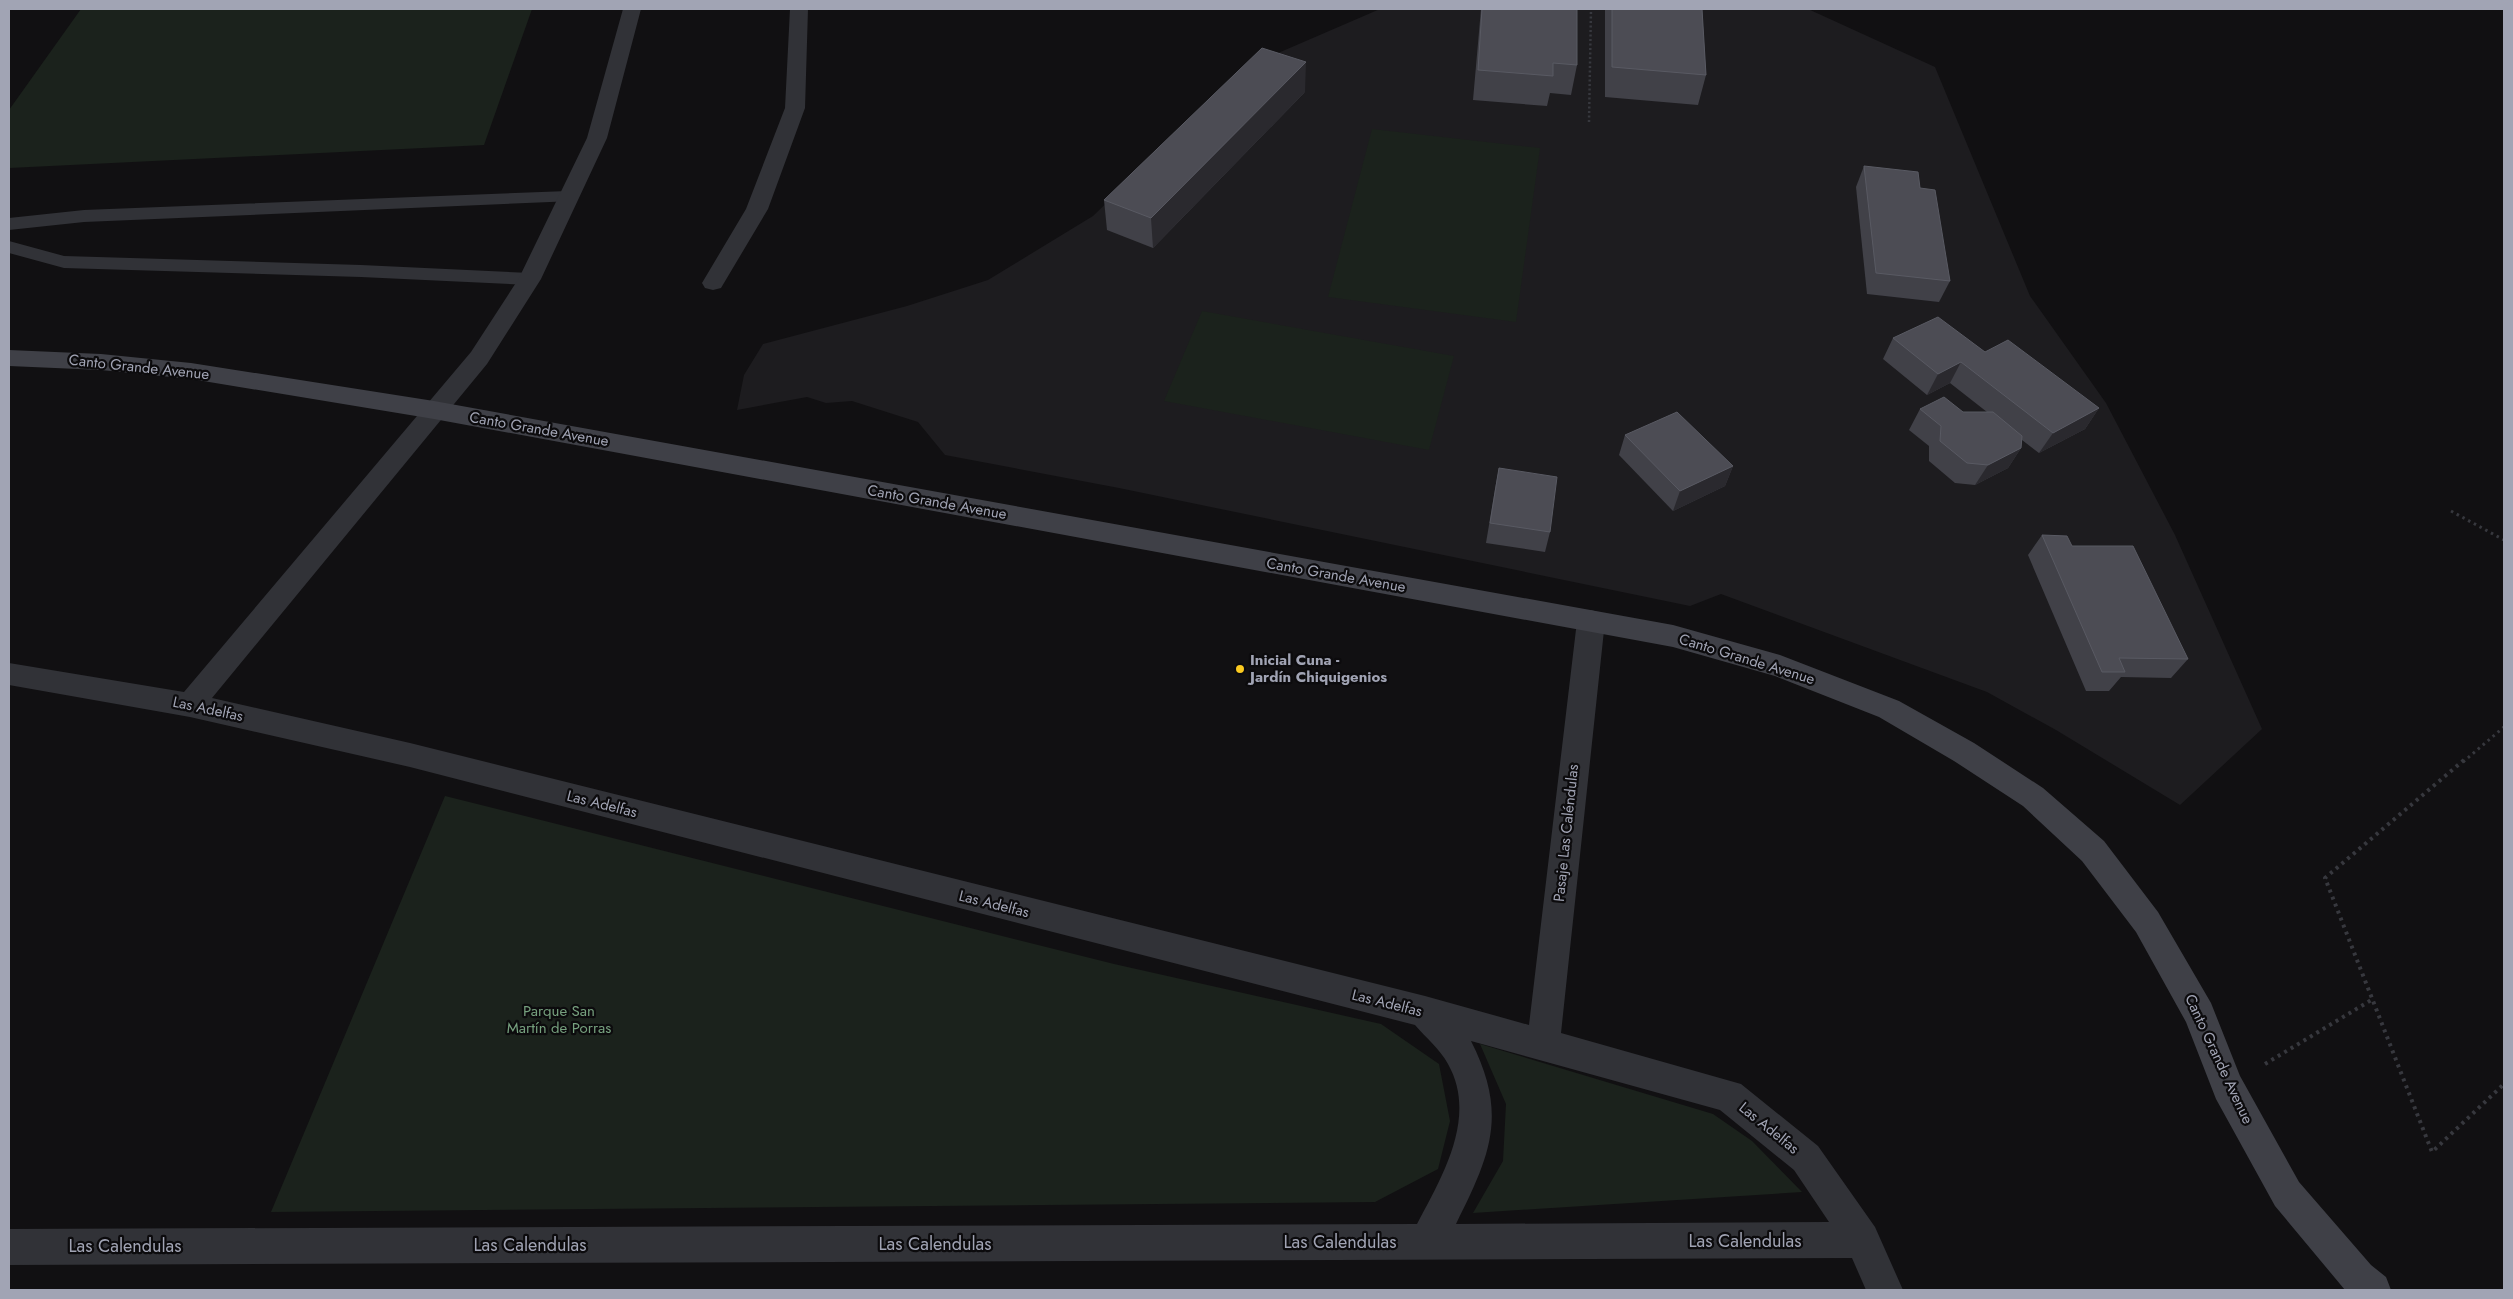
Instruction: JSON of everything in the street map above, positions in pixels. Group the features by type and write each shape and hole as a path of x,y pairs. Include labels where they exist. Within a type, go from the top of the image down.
{"street":[{"path":"190,704 479,358 530,279 597,138 632,9"},
{"path":"713,283 757,209 795,108 800,9"},
{"name":"Canto Grande Avenue","path":"9,358 101,362 191,371 434,410 1591,621 1705,643 1780,666 1888,709 1964,752 2033,797 2093,851 2146,922 2200,1014 2228,1087 2287,1194 2358,1278 2373,1290"},
{"name":"Pasaje Las Caléndulas","path":"1543,1045 1591,621"},
{"name":"Las Adelfas","path":"9,674 190,704 410,755 1425,1012 1729,1096 1806,1158 1862,1240 1885,1290"},
{"path":"1425,1012 1460,1052 1472,1083 1476,1122 1467,1165 1427,1242"},
{"name":"Las Calendulas","path":"9,1247 1862,1240"}],"lane":[{"path":"9,224 84,216 568,198"},
{"path":"9,247 64,262 361,271 530,279"}],"path":[{"path":"1589,122 1591,9"},
{"path":"2451,511 2504,540"},
{"path":"2504,726 2325,878 2432,1152 2504,1084"},
{"path":"2228,1087 2373,999"}],"shaded area":[{"path":"1380,9 1808,9 1935,67 2030,296 2106,403 2175,535 2262,729 2180,805 2056,730 1987,692 1721,594 1690,606 1119,488 945,455 918,422 852,401 826,403 807,397 737,410 744,375 763,344 907,306 988,280 1093,216 1248,66"}],"green space":[{"path":"81,9 532,9 484,145 9,168 9,110"},
{"path":"1372,129 1540,148 1516,322 1328,297"},
{"path":"1202,311 1454,356 1429,450 1164,401"},
{"name":"Parque San Martín de Porras","path":"445,796 1114,964 1381,1024 1439,1064 1450,1121 1438,1169 1375,1202 271,1212"},
{"path":"1480,1044 1713,1114 1752,1141 1802,1192 1473,1213 1503,1161 1506,1104"}],"building":[{"path":"1482,9 1577,9 1577,65 1553,63 1553,76 1478,70"},
{"path":"1612,9 1702,9 1706,75 1612,67"},
{"path":"1262,48 1306,62 1151,218 1104,200"},
{"path":"1864,166 1918,172 1920,188 1935,190 1950,281 1876,273"},
{"path":"1938,317 1985,352 2008,340 2099,408 2053,433 1961,362 1938,374 1893,338"},
{"path":"1944,397 1963,412 1993,412 2022,436 2021,448 1988,465 1967,463 1940,441 1941,426 1920,409"},
{"path":"1677,412 1733,466 1680,491 1625,435"},
{"path":"1499,468 1557,477 1550,532 1490,523"},
{"path":"2042,535 2067,536 2072,546 2133,546 2188,659 2119,658 2125,672 2102,672"}],"place":[{"name":"Inicial Cuna - Jardín Chiquigenios","path":"1240,669"}]}
